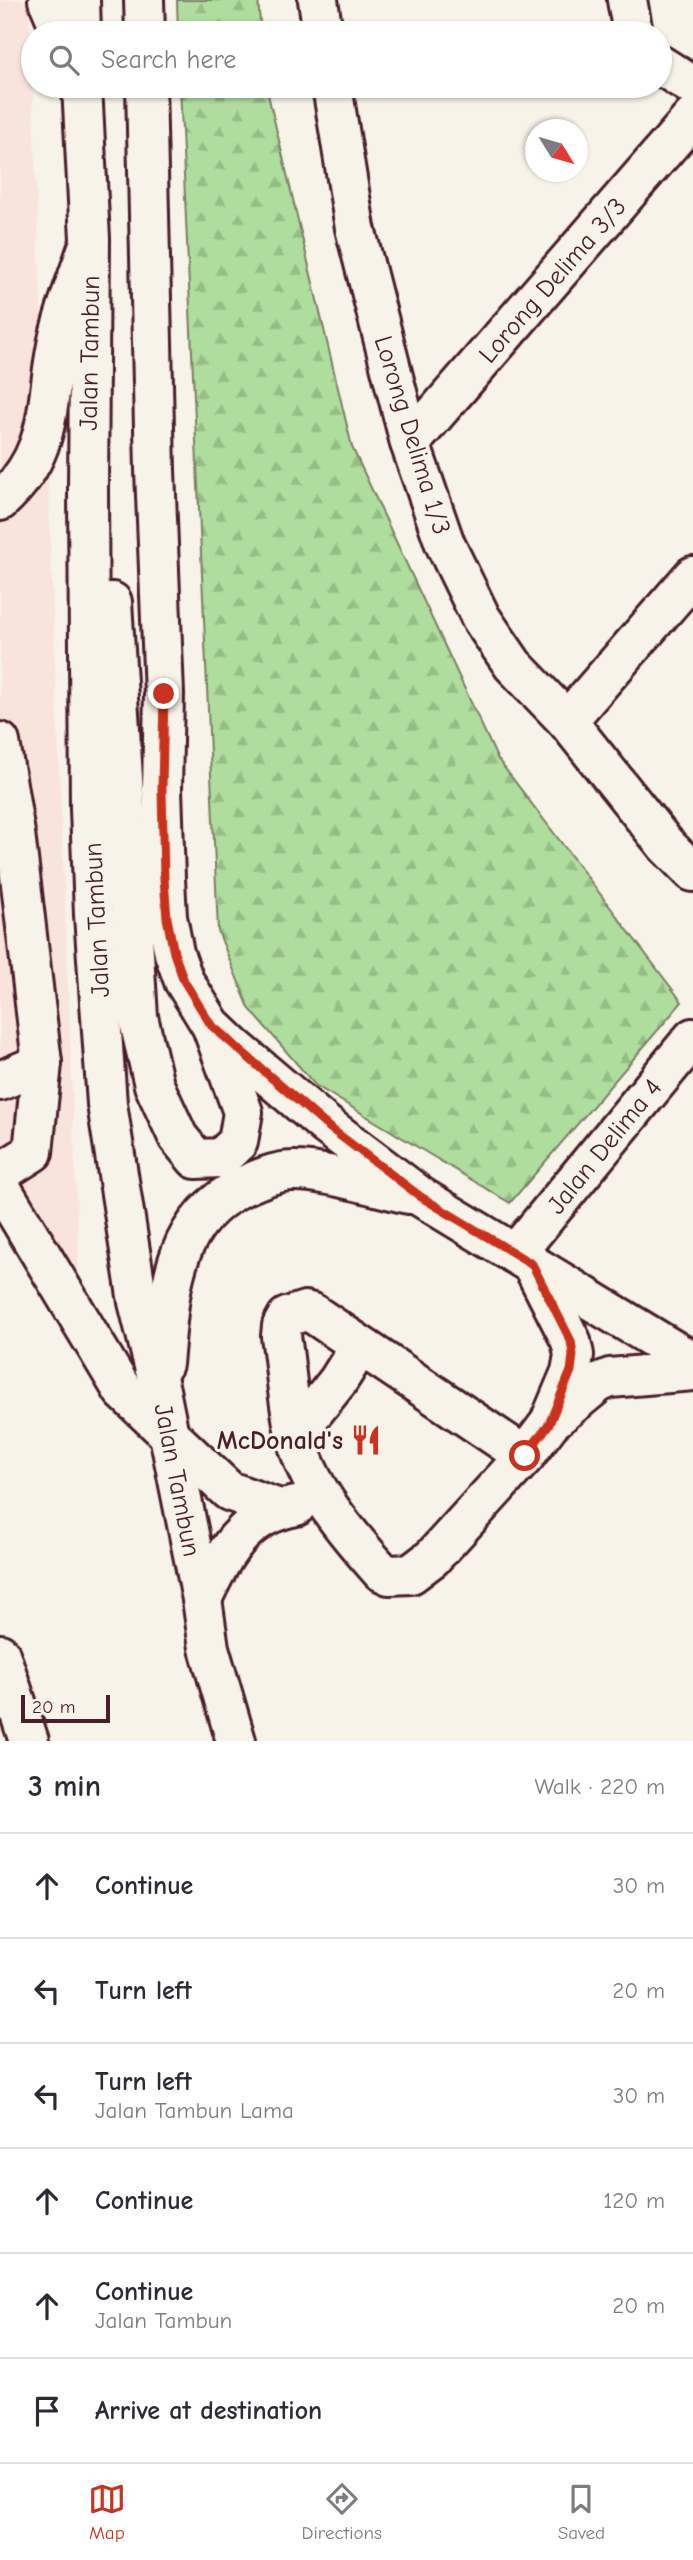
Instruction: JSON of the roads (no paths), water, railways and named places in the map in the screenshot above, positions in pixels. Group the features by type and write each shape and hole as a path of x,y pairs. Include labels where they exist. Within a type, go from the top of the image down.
{"main road":[{"path":"48,0 57,21"},
{"path":"80,0 81,21"},
{"path":"144,0 145,21"},
{"path":"318,0 321,21"},
{"path":"627,0 631,21"},
{"path":"672,73 693,86"},
{"name":"Jalan Tambun","path":"83,98 90,239 90,809 94,915 107,1104 138,1301 160,1390 202,1599 209,1648 236,1741"},
{"path":"88,489 114,610 138,1017 154,1085 178,1137 196,1159 221,1158 238,1142 243,1112 211,1025 184,981 174,953 167,918 164,879 164,694 155,470 146,98"},
{"name":"Lorong Delima 1/3","path":"334,98 355,228 410,443 445,544 481,618 513,665 567,721 666,845 693,872"},
{"name":"Lorong Delima 3/3","path":"410,443 693,117"},
{"path":"0,501 14,489 45,432 59,334 90,239"},
{"path":"567,721 693,576"},
{"path":"0,742 15,833 42,1063 33,1152 0,1173"},
{"path":"211,1025 326,1125 421,1197 693,1362"},
{"name":"Jalan Delima 4","path":"523,1259 693,1038"},
{"path":"0,1081 42,1063"},
{"path":"160,1390 172,1281 182,1248 194,1226 208,1209 227,1195 266,1177 292,1171 319,1174 421,1197"},
{"path":"0,1186 123,1391 229,1491 279,1509"},
{"path":"523,1259 571,1341 571,1371 549,1424"},
{"path":"525,1456 312,1313 304,1311 287,1317 281,1336 295,1435 310,1475 325,1501 381,1571 400,1577 411,1574 432,1558 525,1456 549,1424 584,1394 610,1378 693,1371"},
{"path":"295,1435 338,1381 360,1346"},
{"path":"202,1599 221,1559 241,1533 279,1509 325,1501"},
{"path":"0,1654 29,1741"}],"place":[{"name":"McDonald's","path":"366,1440"}]}
